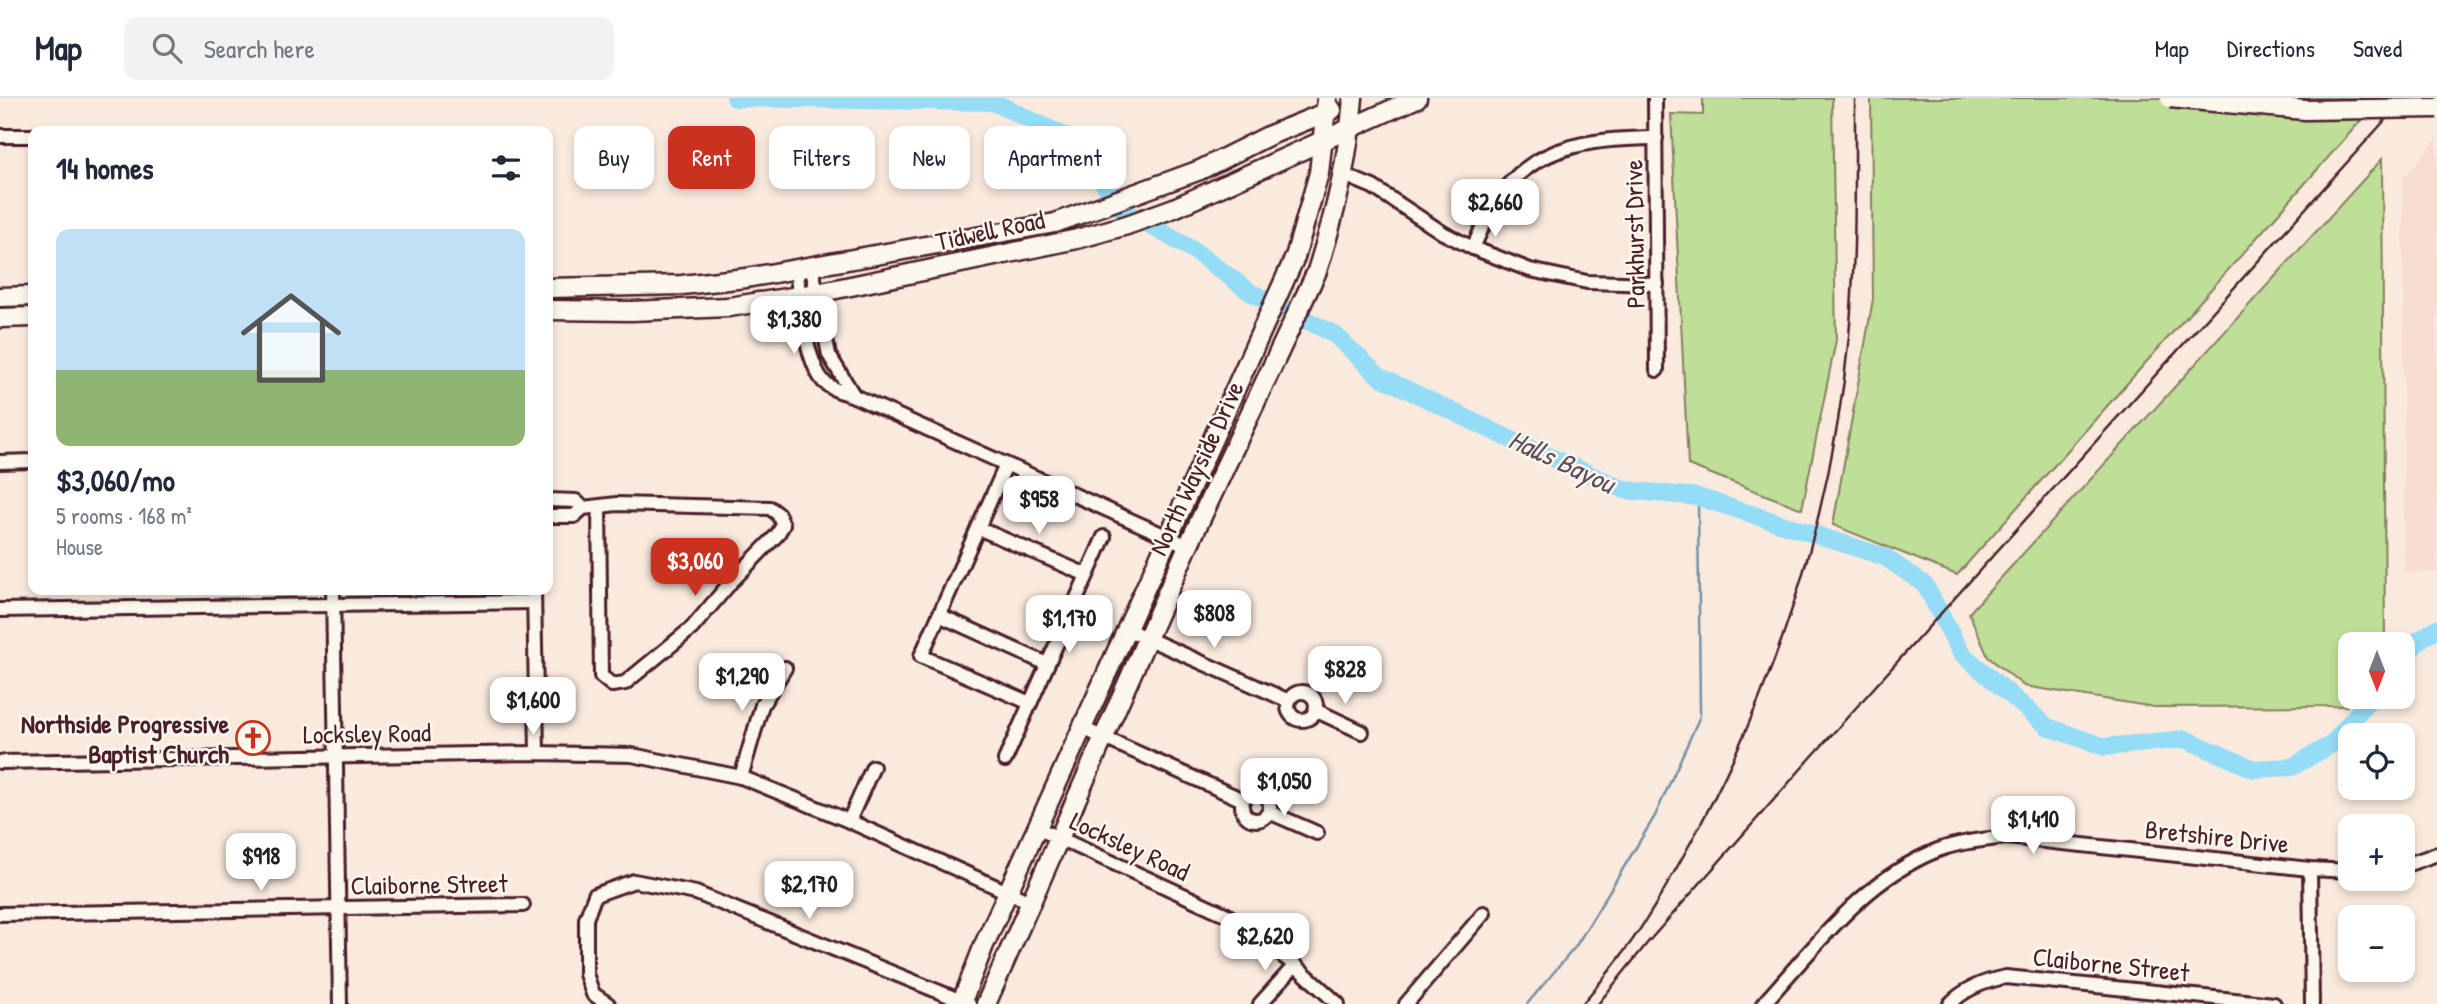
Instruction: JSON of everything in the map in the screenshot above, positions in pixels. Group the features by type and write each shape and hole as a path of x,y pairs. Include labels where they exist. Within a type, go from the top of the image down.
{"main road":[{"name":"Tidwell Road","path":"553,310 631,311 729,307 808,294 1077,239 1126,225 1221,189 1418,98"},
{"path":"2170,98 2305,110 2437,108"},
{"name":"Tidwell Road","path":"553,288 682,285 804,269 1055,223 1200,170 1326,105 1355,99"},
{"name":"North Wayside Drive","path":"986,1004 1188,546 1317,271 1344,175 1355,99"},
{"name":"North Wayside Drive","path":"965,1003 984,945 1295,257 1315,191 1326,105"},
{"path":"0,297 28,296"},
{"path":"758,302 786,314 807,334"},
{"path":"0,318 28,317"}],"street":[{"name":"Parkhurst Drive","path":"1655,98 1657,370"},
{"path":"0,136 28,136"},
{"path":"1472,248 1504,190 1524,170 1552,153 1589,141 1656,138"},
{"path":"1344,175 1373,187 1443,233 1472,248 1530,270 1587,282 1657,284"},
{"path":"804,269 808,294 829,355 854,396"},
{"path":"808,294 807,334 810,352 824,381 835,390 854,396 1188,546"},
{"path":"0,462 28,461"},
{"path":"1006,465 921,656 1030,703"},
{"path":"553,500 576,501 583,508"},
{"path":"553,516 574,516 583,508 599,506 617,504 770,508 778,513 783,524 777,535 731,582 692,628 625,682 612,685 601,676 599,506"},
{"path":"978,528 1087,575"},
{"path":"1005,760 1104,537"},
{"path":"333,595 340,1004"},
{"path":"0,610 333,604 534,596 537,753"},
{"path":"939,615 1047,664"},
{"path":"1126,629 1289,701 1298,692 1310,694 1316,704 1315,710 1362,732"},
{"path":"741,777 762,705 785,668"},
{"path":"1082,728 1243,800"},
{"name":"Locksley Road","path":"0,762 537,753 632,755 741,777 849,821 1030,902"},
{"path":"849,821 873,767"},
{"path":"1262,792 1270,803 1269,811 1259,820 1250,819 1243,813 1243,800 1249,793 1262,792"},
{"path":"1269,811 1317,833"},
{"name":"Locksley Road","path":"1037,828 1227,915 1295,965 1338,1004"},
{"name":"Bretshire Drive","path":"1763,1004 1849,910 1886,878 1938,850 1957,845 2006,837 2338,870"},
{"path":"2415,862 2437,854"},
{"path":"2310,869 2312,1004"},
{"path":"608,1004 593,994 586,974 586,919 595,895 634,881 696,893 965,1003"},
{"name":"Claiborne Street","path":"0,914 523,905"},
{"path":"1406,1004 1484,913"},
{"path":"1260,1004 1295,965"},
{"name":"Claiborne Street","path":"1950,1004 1986,980 2006,976 2274,1004"}],"shaded area":[{"path":"2437,139 2437,572 2404,573 2403,178"}],"green space":[{"path":"1703,98 1832,98 1836,340 1802,509 1688,465 1671,114 1703,115"},
{"path":"1871,98 2381,98 1957,575 1833,525 1873,299"},
{"path":"2382,159 2385,632 2338,632 2338,706 2154,707 2024,686 1988,657 1969,613"}],"waterway":[{"name":"Halls Bayou","path":"735,98 993,102 1075,141 1120,208 1193,250 1250,292 1334,334 1379,376 1512,440 1625,490 1698,497 1885,557 1925,585 1961,653 2048,727 2105,747 2185,739 2254,769 2292,767 2332,744 2361,709"},
{"path":"1527,1004 1576,946 1655,816 1700,716 1698,497"},
{"name":"Halls Bayou","path":"2415,645 2437,628"}],"railway":[{"path":"1582,1004 1642,927 1718,791 1772,667 1794,602 1829,470 1841,403 1849,336 1854,247 1855,98"},
{"path":"1598,1004 1649,941 1808,761 2405,98"}],"place":[{"name":"Northside Progressive Baptist Church","path":"253,738"}]}
